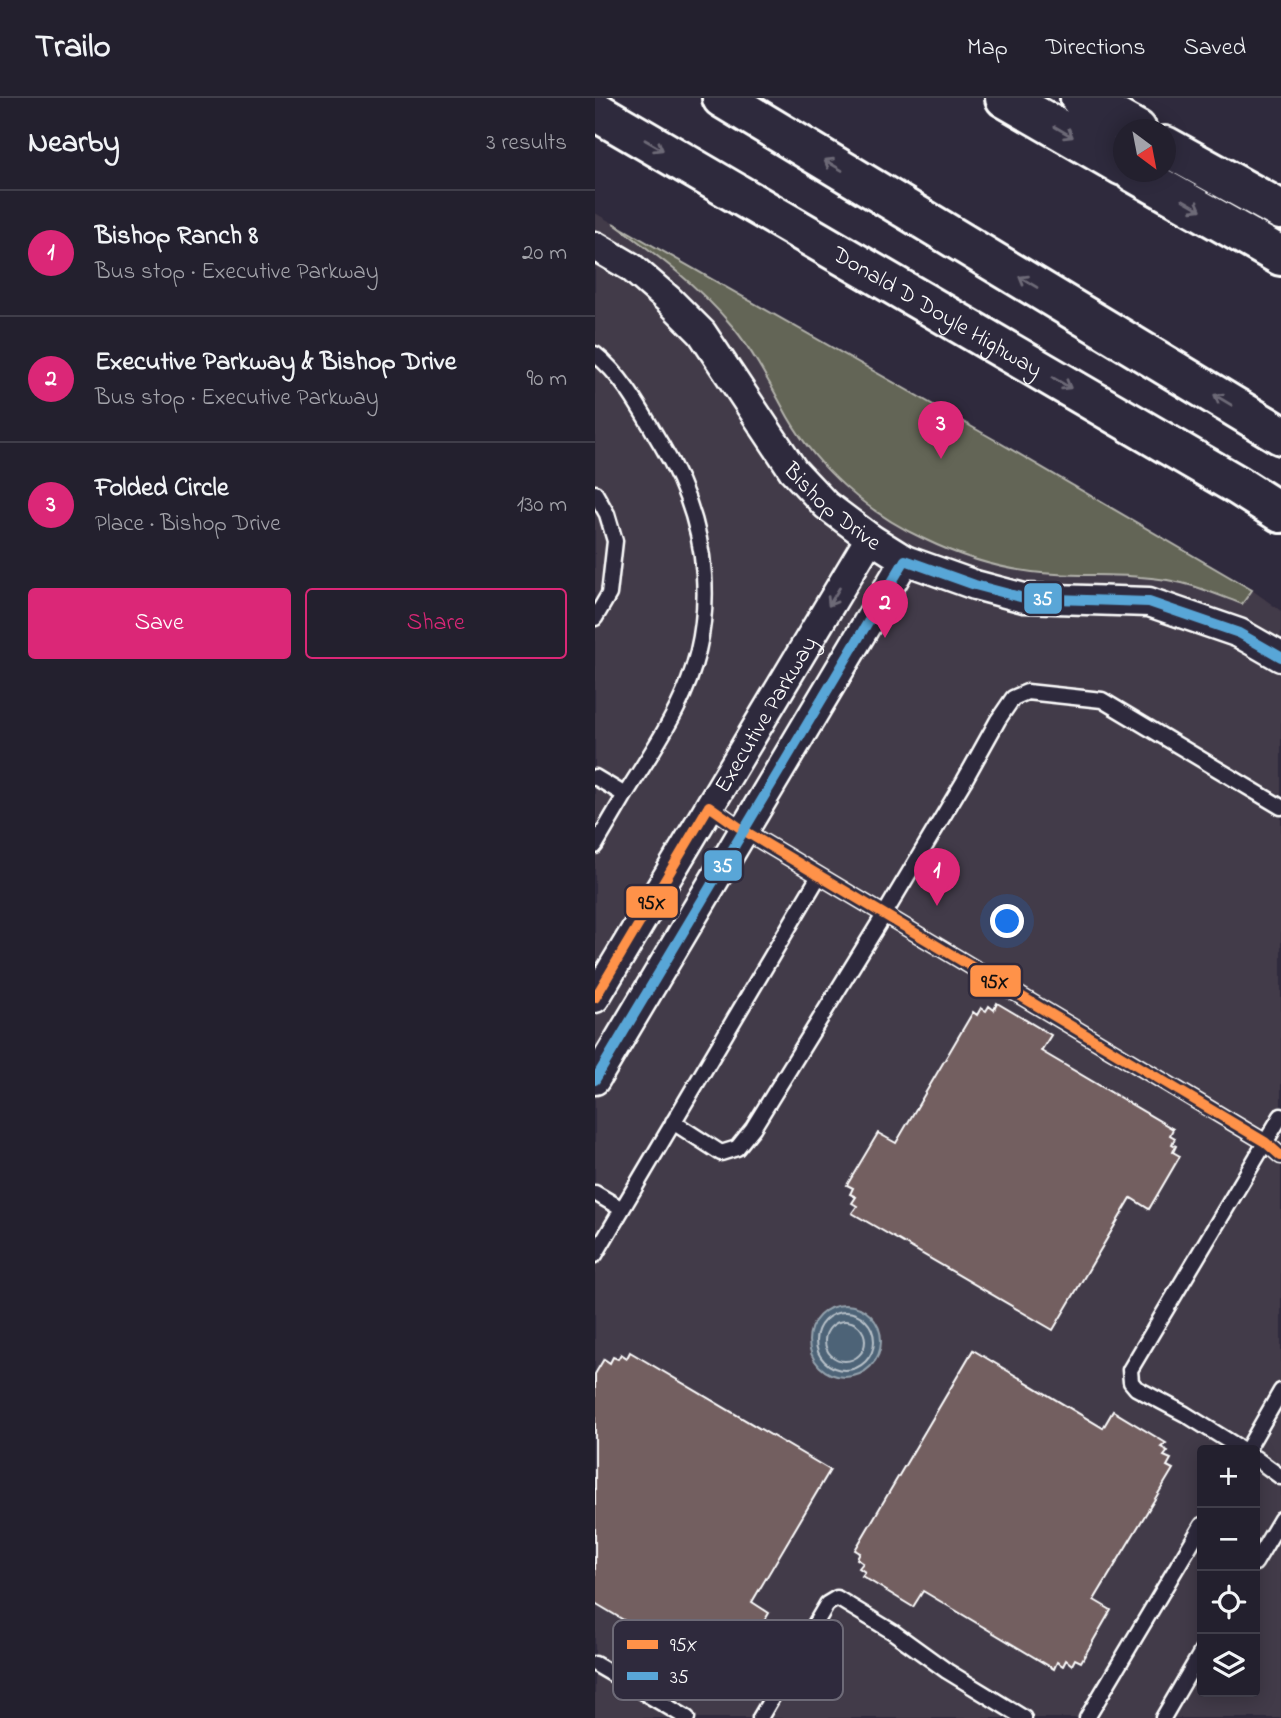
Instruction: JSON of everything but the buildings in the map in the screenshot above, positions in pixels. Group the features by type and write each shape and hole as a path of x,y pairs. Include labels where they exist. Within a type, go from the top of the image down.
{"main road":[{"path":"722,98 1281,435"},
{"path":"1005,98 1113,160"},
{"path":"1080,98 1117,119"},
{"name":"Donald D Doyle Highway","path":"595,111 1226,478 1281,513"},
{"path":"1176,152 1281,210"},
{"path":"1151,182 1281,256"}],"street":[{"name":"Bishop Drive","path":"595,246 631,267 702,333 793,470 826,505 905,560 975,585 1024,598 1149,601 1239,633 1281,657"},
{"name":"Executive Parkway","path":"595,998 870,538"},
{"name":"Executive Parkway","path":"595,1080 905,560"}],"lane":[{"path":"595,354 607,364 636,402 672,462 690,503 704,560 705,616 698,656 678,707 595,846"},
{"path":"595,493 607,514 615,541 609,594 595,618"},
{"path":"673,1122 721,1153 737,1148 753,1128 884,915 1013,698 1027,692 1102,700 1281,807"},
{"path":"595,777 625,795"},
{"path":"709,806 819,876 1265,1142 1281,1156"},
{"path":"595,1255 819,876"},
{"path":"1237,1445 1185,1413 1136,1388 1131,1382 1131,1370 1281,1116"},
{"path":"595,1193 622,1209"},
{"path":"1248,1445 1281,1391"},
{"path":"1260,1462 1281,1477"},
{"path":"1260,1555 1281,1519"},
{"path":"1087,1718 1197,1533"},
{"path":"818,1620 827,1604 837,1598 1024,1718"},
{"path":"1163,1718 1197,1660"},
{"path":"595,1664 613,1675"},
{"path":"656,1700 687,1718"},
{"path":"760,1718 771,1700"}],"shaded area":[{"path":"595,213 995,440 1252,590 1281,611 1281,1718 595,1718"}],"green space":[{"path":"613,223 1252,590 1242,604 1193,586 1160,579 1022,570 955,553 904,529 847,488 814,454 788,417 748,348 720,312 676,271"}],"water":[{"path":"845,1305 859,1308 871,1315 878,1327 881,1341 878,1355 871,1367 859,1374 845,1377 831,1374 819,1367 812,1355 809,1341 812,1327 819,1315 831,1308"}],"transit line":[{"name":"35","path":"595,1080 905,560 975,585 1024,598 1149,602 1239,633 1281,657"},
{"name":"95X","path":"709,806 743,830 1265,1142 1281,1156"},
{"name":"95X","path":"595,998 709,806"}],"place":[{"name":"Folded Circle","path":"941,459"},
{"name":"Executive Parkway & Bishop Drive","path":"885,638"},
{"name":"Bishop Ranch 8","path":"937,906"}]}
